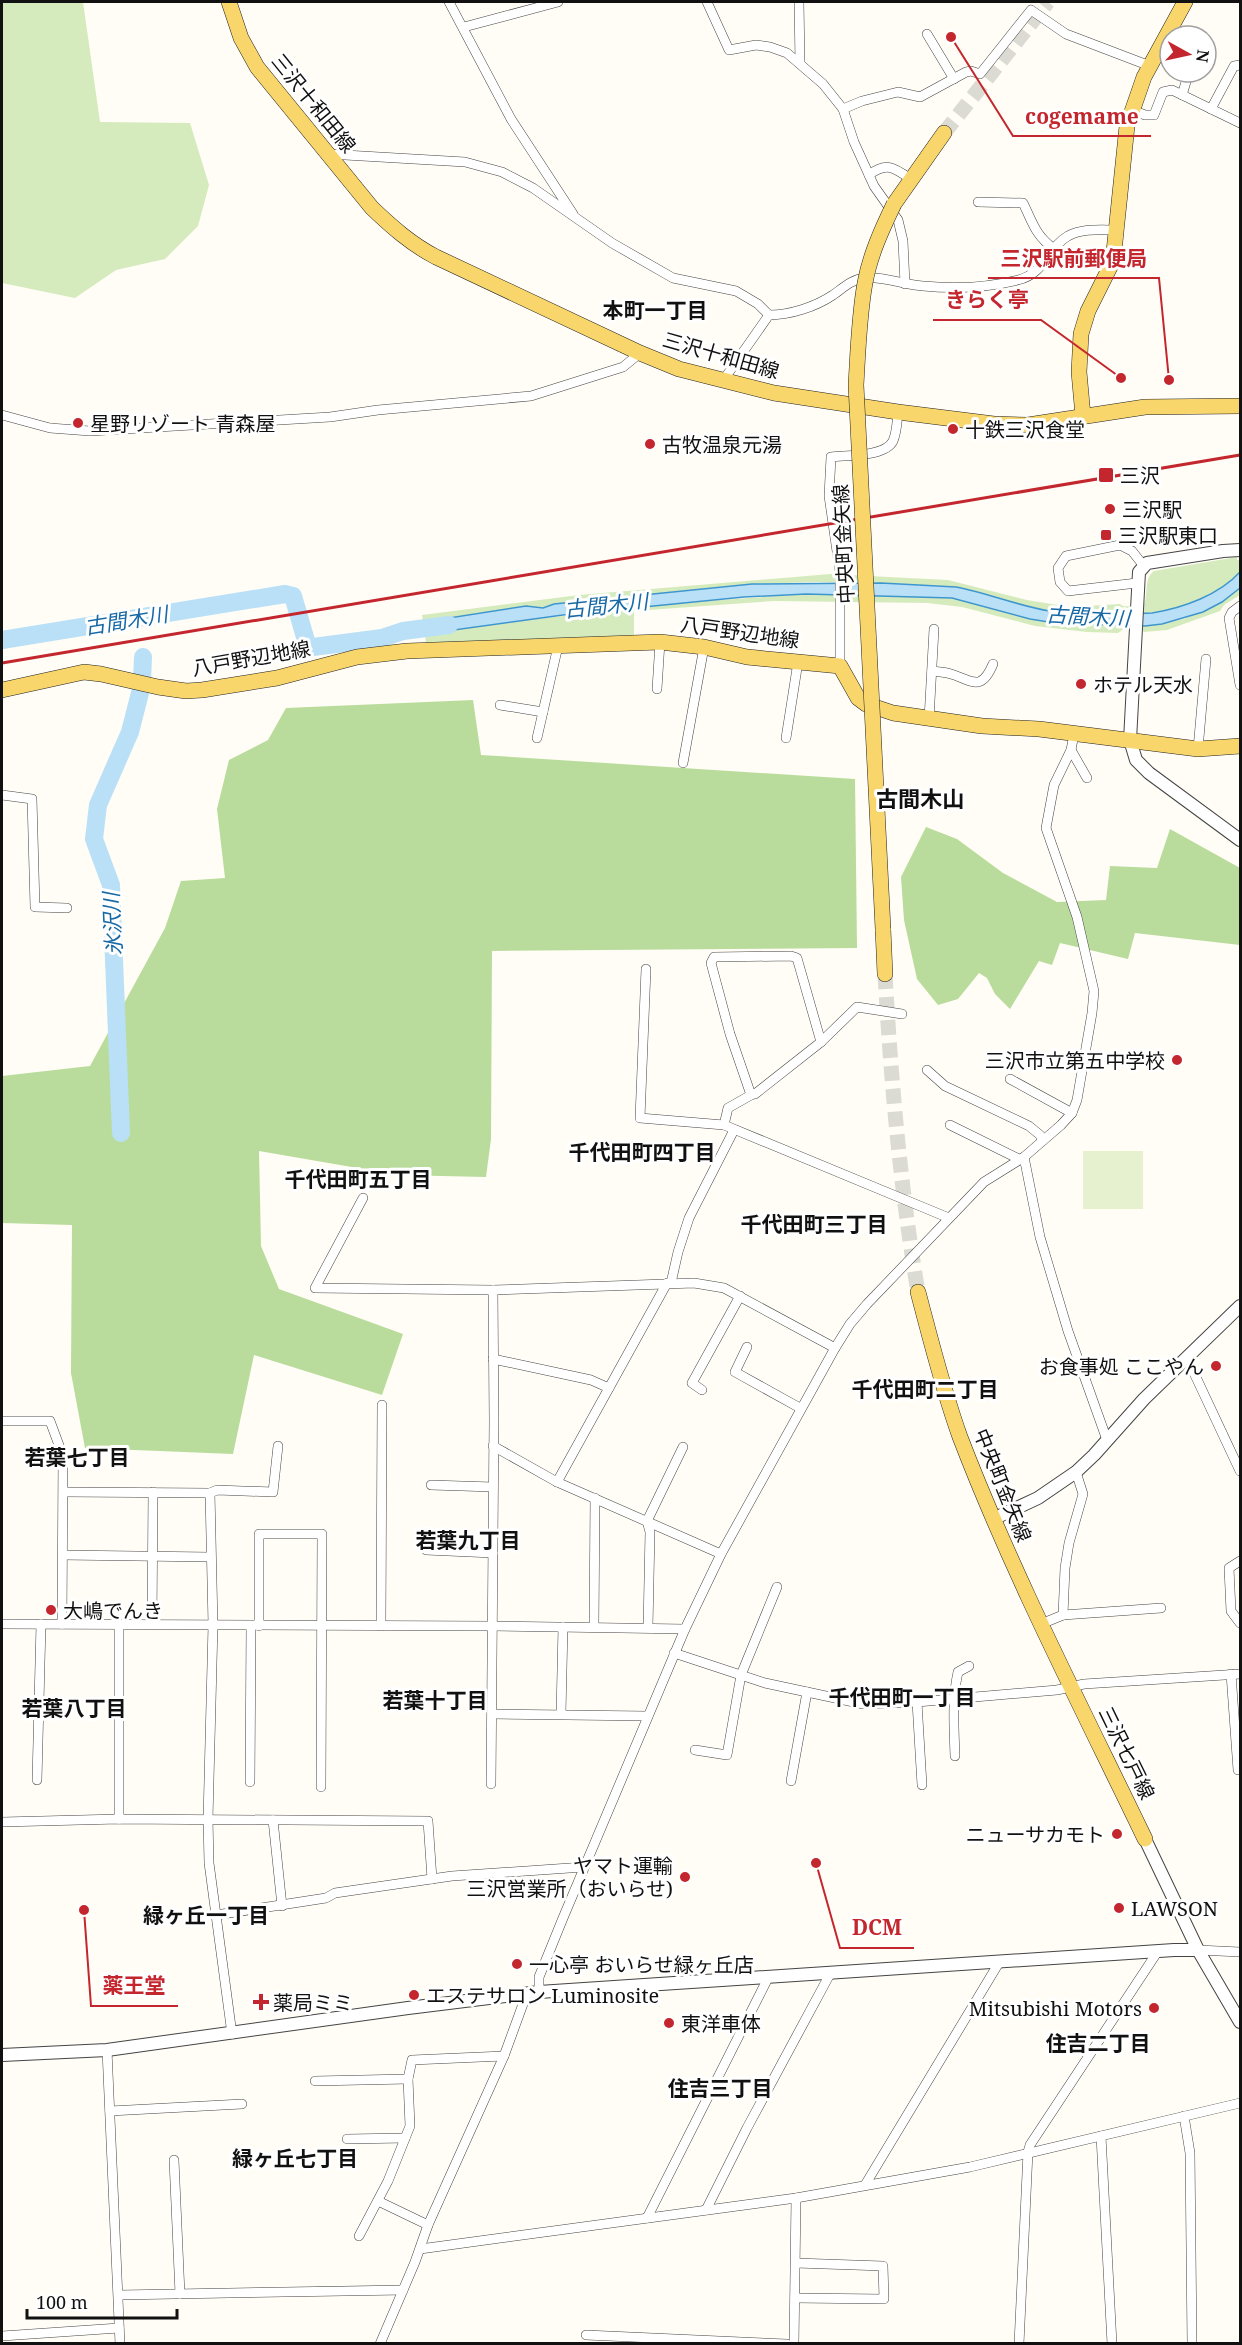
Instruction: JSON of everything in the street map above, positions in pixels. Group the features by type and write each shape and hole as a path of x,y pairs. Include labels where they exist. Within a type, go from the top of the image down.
{"main road":[{"name":"三沢十和田線","path":"229,2 241,38 257,67 372,208 414,245 640,353 679,369 774,393 994,424 1016,424 1145,407 1240,406"},
{"path":"1083,416 1079,372 1081,334 1088,311 1113,261 1118,230 1124,147 1132,110 1150,66 1185,2"},
{"name":"中央町金矢線","path":"885,974 856,385 860,320 865,281 878,238 894,204 944,133"},
{"name":"八戸野辺地線","path":"2,690 84,672 158,687 186,691 202,690 277,678 357,657 407,651 660,642 704,647 725,653 840,666"},
{"path":"840,666 858,698 866,704 893,713 1198,749 1240,746"},
{"name":"中央町金矢線","path":"918,1292 937,1365 960,1435 993,1519 1070,1686"},
{"name":"三沢七戸線","path":"1070,1686 1145,1839"}],"street":[{"path":"449,2 511,119 577,220"},
{"path":"464,27 558,2"},
{"path":"707,2 729,50 756,45 787,53 823,84 843,109 868,175 898,220 903,241 905,284"},
{"path":"799,2 800,63"},
{"path":"843,109 898,92 920,97 970,71 980,74 1031,10 1066,34 1150,66"},
{"path":"927,34 954,79"},
{"path":"1212,109 1234,66 1240,65"},
{"path":"1182,95 1185,84"},
{"path":"1132,110 1154,116 1163,92 1172,90 1240,123"},
{"path":"328,154 465,162 502,172 533,188 577,220 673,278 736,291 758,304 769,315"},
{"path":"868,175 886,166 898,170 912,180"},
{"path":"978,202 1023,203 1035,230 1042,240 1054,249"},
{"path":"722,381 769,315 793,312 817,304 833,296 853,281 864,278 941,287 977,286 1018,280 1039,271 1054,249 1067,237 1079,232 1118,230"},
{"path":"2,415 50,428 90,431 330,417 378,410 531,396 623,367 640,353"},
{"path":"840,666 840,572 829,496 831,457 879,452 888,447 895,434 897,412"},
{"path":"1137,583 1128,582 1068,591 1060,582 1058,568 1066,556 1120,544 1132,551 1143,566"},
{"path":"1240,550 1223,550 1147,563 1139,572 1130,740 1136,760 1149,773 1240,840"},
{"path":"1240,606 1232,612 1229,618 1240,685"},
{"path":"929,719 934,629"},
{"path":"657,689 660,642"},
{"path":"537,738 558,646"},
{"path":"683,763 704,647"},
{"path":"1198,749 1206,659"},
{"path":"786,738 798,662"},
{"path":"932,671 953,674 970,682 978,682 990,672 993,664"},
{"path":"500,705 543,711"},
{"path":"380,2343 428,2225 533,1992 674,1653 721,1554 800,1408 850,1324 867,1304 984,1182 1022,1158 1071,1113 1077,1100 1094,991 1077,917 1046,828 1054,785 1071,750 1074,734"},
{"path":"1071,750 1086,778"},
{"path":"2,795 32,799 35,907 68,908"},
{"path":"751,1095 730,1034 711,963 714,957 791,956 797,958 821,1042"},
{"path":"646,969 640,1118 723,1125 949,1218"},
{"path":"723,1125 728,1108 755,1094 821,1042 857,1007 902,1014"},
{"path":"927,1070 945,1086 1029,1126 1040,1135 1042,1140"},
{"path":"1010,1079 1071,1113"},
{"path":"950,1125 1022,1158"},
{"path":"557,1482 669,1283 689,1218 734,1130"},
{"path":"1022,1158 1040,1238 1068,1331 1107,1440"},
{"path":"363,1198 315,1288 493,1290 669,1283 712,1285 740,1296 835,1348"},
{"path":"490,1784 494,1446 493,1290"},
{"path":"702,1390 692,1383 740,1296"},
{"path":"993,1519 1038,1498 1076,1472 1144,1399 1240,1306"},
{"path":"747,1347 735,1371 800,1408"},
{"path":"1187,1358 1240,1471"},
{"path":"494,1359 591,1380 609,1388"},
{"path":"381,1626 382,1405"},
{"path":"2,1421 50,1420 63,1456 62,1624"},
{"path":"64,1492 210,1493 217,1490 273,1492 278,1446"},
{"path":"494,1446 557,1482 721,1554"},
{"path":"648,1628 650,1533 647,1521 683,1447"},
{"path":"1063,1615 1065,1568 1069,1543 1083,1494 1076,1472"},
{"path":"431,1485 493,1487"},
{"path":"152,1624 153,1492"},
{"path":"210,1493 213,1625 209,1863 232,2034"},
{"path":"594,1627 595,1498"},
{"path":"250,1782 259,1534 322,1534 321,1787"},
{"path":"426,1550 493,1553"},
{"path":"63,1555 210,1557"},
{"path":"1240,1561 1229,1568 1231,1611 1240,1623"},
{"path":"696,1750 727,1755 741,1675 777,1587"},
{"path":"1041,1624 1063,1615 1161,1608"},
{"path":"2,1624 685,1629"},
{"path":"38,1780 41,1624"},
{"path":"119,1625 119,1819"},
{"path":"561,1713 563,1627"},
{"path":"674,1653 765,1683 863,1704 917,1702 1057,1690 1070,1686 1236,1674 1238,1770"},
{"path":"956,1756 953,1712 958,1671 969,1666"},
{"path":"791,1781 807,1692"},
{"path":"917,1702 922,1785"},
{"path":"492,1713 647,1716"},
{"path":"2,1822 119,1819 428,1821 432,1879"},
{"path":"273,1820 282,1906"},
{"path":"1145,1839 1198,1950 1240,2022"},
{"path":"216,1915 326,1898 335,1893 432,1879 584,1867"},
{"path":"1019,2343 1028,2152 1158,1951"},
{"path":"2,2055 107,2050 533,1992 1158,1951 1240,1952"},
{"path":"865,2185 1000,1961"},
{"path":"706,2210 747,2128 830,1974"},
{"path":"647,2218 768,1978"},
{"path":"107,2050 120,2343"},
{"path":"359,2236 388,2181 410,2126 408,2079 412,2060 504,2056"},
{"path":"315,2081 408,2079"},
{"path":"420,2249 796,2198 970,2167 1240,2103"},
{"path":"110,2111 242,2104"},
{"path":"1184,2116 1190,2152 1192,2343"},
{"path":"1101,2136 1112,2343"},
{"path":"347,2139 405,2138"},
{"path":"174,2160 180,2294"},
{"path":"794,2343 796,2198"},
{"path":"378,2201 428,2225"},
{"path":"795,2298 884,2299 883,2266 796,2263"},
{"path":"119,2295 403,2290"},
{"path":"2,2336 119,2328"},
{"path":"586,2335 787,2343"}],"green space":[{"path":"2,2 83,2 100,122 190,123 209,185 198,226 165,259 116,270 75,298 2,283"},
{"path":"1237,557 1237,560 1240,560 1240,572 1223,587 1198,600 1168,611 1152,613 1052,612 1026,607 977,591 941,586 817,582 752,584 554,604 543,608 526,606 423,622 422,615 579,595 830,574 948,580 1027,600 1070,607 1120,604 1143,607 1148,578 1154,571"},
{"path":"1240,588 1240,595 1224,605 1220,611 1167,630 1144,632 1142,630 1122,630 1118,633 1087,632 1035,626 962,607 927,603 774,601 634,611 634,635 440,644 426,643 425,634 454,628 691,602 806,594 952,598 1030,619 1055,623 1145,626 1184,619 1222,602"},
{"path":"473,700 481,755 855,779 857,948 492,951 491,1139 486,1177 398,1175 259,1151 261,1246 279,1289 403,1334 382,1395 254,1355 233,1454 85,1448 71,1373 72,1225 2,1223 2,1076 90,1066 165,928 181,881 225,878 217,809 229,760 268,740 286,708"},
{"path":"926,827 957,839 1003,873 1057,902 1106,900 1110,866 1157,868 1170,829 1240,868 1240,945 1135,933 1128,959 1060,943 1052,965 1039,961 1010,1009 995,994 987,978 979,973 958,999 938,1005 917,979 904,920 901,877"},
{"path":"1083,1151 1143,1151 1143,1209 1083,1209"}],"water":[{"path":"1240,572 1240,588 1222,602 1203,612 1162,624 1145,626 1055,623 1030,619 952,598 806,594 744,597 563,615 425,634 423,622 526,606 543,608 554,604 752,584 881,583 956,587 1026,606 1063,613 1152,613 1176,608 1211,594"}],"waterway":[{"name":"古間木川","path":"2,640 285,594 293,596 307,644 313,647 382,638 403,631 449,625"},
{"name":"氷沢川","path":"142,681 143,657"},
{"name":"氷沢川","path":"121,1133 111,885 94,839 98,805 130,732 141,689"}],"tunnel":[{"path":"944,133 1048,2"},
{"path":"885,974 897,1133 918,1292"}],"railway":[{"path":"2,663 1240,455"}],"place":[{"name":"cogemame","path":"951,37"},
{"name":"きらく亭","path":"1121,378"},
{"name":"三沢駅前郵便局","path":"1169,380"},
{"name":"星野リゾート 青森屋","path":"78,423"},
{"name":"十鉄三沢食堂","path":"953,429"},
{"name":"古牧温泉元湯","path":"650,444"},
{"name":"三沢","path":"1106,475"},
{"name":"三沢駅","path":"1110,509"},
{"name":"三沢駅東口","path":"1106,535"},
{"name":"ホテル天水","path":"1081,684"},
{"name":"三沢市立第五中学校","path":"1177,1060"},
{"name":"お食事処 ここやん","path":"1216,1366"},
{"name":"大嶋でんき","path":"51,1610"},
{"name":"ニューサカモト","path":"1117,1834"},
{"name":"DCM","path":"816,1863"},
{"name":"ヤマト運輸 三沢営業所（おいらせ)","path":"685,1877"},
{"name":"LAWSON","path":"1119,1908"},
{"name":"薬王堂","path":"84,1910"},
{"name":"一心亭 おいらせ緑ヶ丘店","path":"517,1964"},
{"name":"エステサロン Luminosite","path":"414,1995"},
{"name":"薬局ミミ","path":"261,2002"},
{"name":"Mitsubishi Motors","path":"1154,2008"},
{"name":"東洋車体","path":"669,2023"}],"district":[{"name":"本町一丁目","path":"655,310"},
{"name":"古間木山","path":"920,798"},
{"name":"千代田町四丁目","path":"642,1152"},
{"name":"千代田町五丁目","path":"358,1179"},
{"name":"千代田町三丁目","path":"814,1224"},
{"name":"千代田町二丁目","path":"925,1389"},
{"name":"若葉七丁目","path":"77,1457"},
{"name":"若葉九丁目","path":"468,1540"},
{"name":"千代田町一丁目","path":"902,1697"},
{"name":"若葉十丁目","path":"435,1700"},
{"name":"若葉八丁目","path":"74,1708"},
{"name":"緑ヶ丘一丁目","path":"206,1915"},
{"name":"住吉二丁目","path":"1098,2043"},
{"name":"住吉三丁目","path":"720,2088"},
{"name":"緑ヶ丘七丁目","path":"295,2158"}]}
